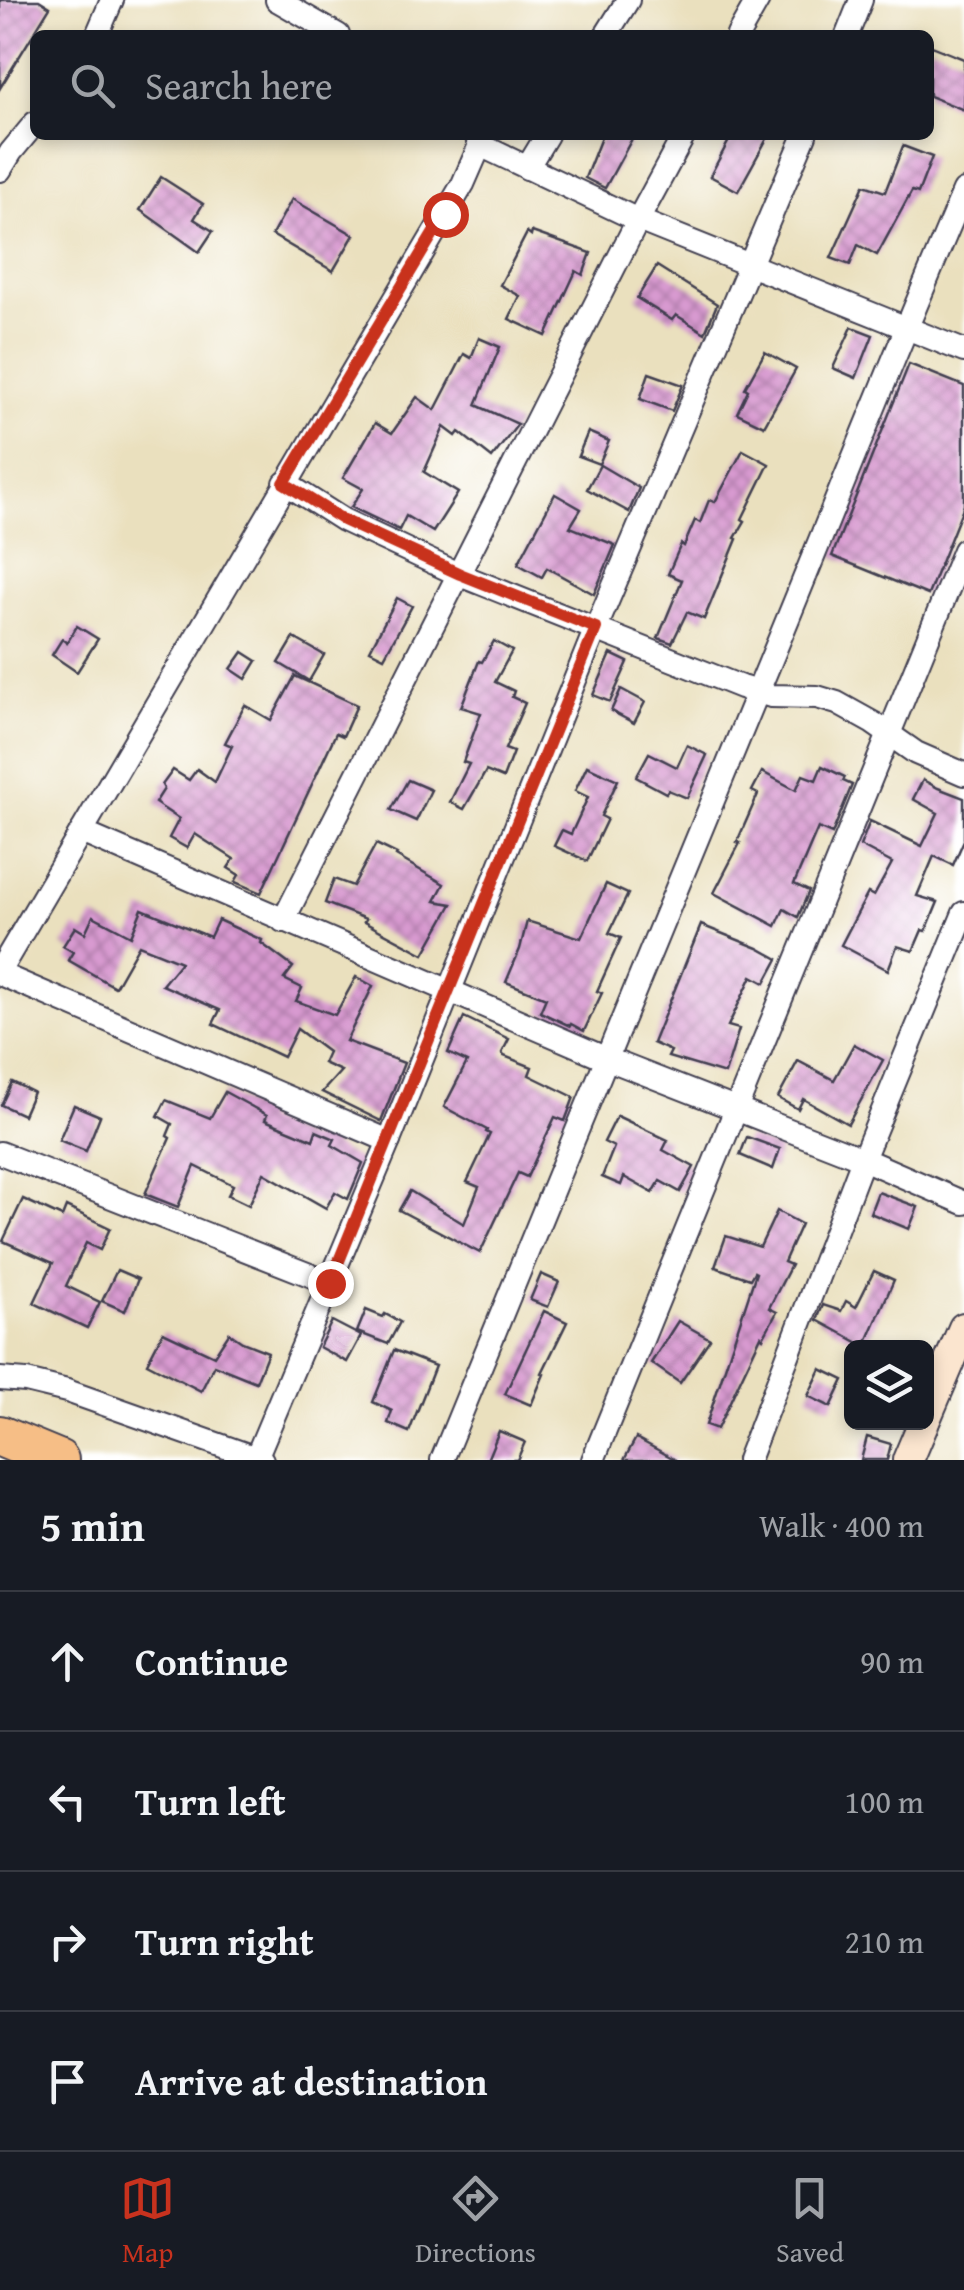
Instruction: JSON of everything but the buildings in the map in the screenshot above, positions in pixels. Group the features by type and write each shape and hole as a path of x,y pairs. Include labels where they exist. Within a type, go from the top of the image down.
{"highway":[{"path":"0,1436 58,1460"}],"street":[{"path":"99,30 112,0"},
{"path":"276,0 329,30"},
{"path":"609,30 628,0"},
{"path":"741,30 758,0"},
{"path":"849,30 861,0"},
{"path":"0,170 30,130"},
{"path":"389,1141 0,972 462,184 478,140 527,168 638,220 964,352"},
{"path":"527,168 544,140"},
{"path":"283,921 681,140"},
{"path":"0,1378 67,1391 259,1459 596,628 804,140"},
{"path":"442,1460 964,192"},
{"path":"284,483 343,520 460,574 758,693 817,696 837,702 933,762 964,774"},
{"path":"593,1460 964,550"},
{"path":"80,832 605,1058 964,1203"},
{"path":"748,1460 863,1159 964,914"},
{"path":"0,1153 330,1283"},
{"path":"934,1399 964,1328"},
{"path":"908,1460 921,1430"}],"route":[{"path":"330,1283 596,628 460,574 343,520 284,483 445,214"}]}
